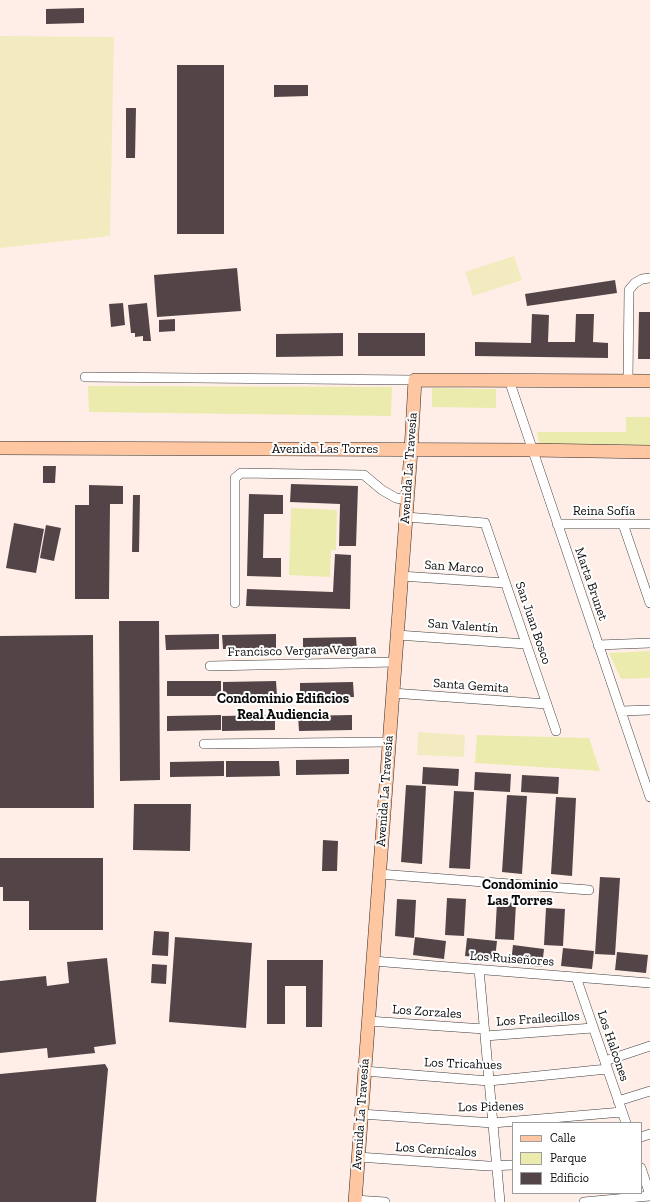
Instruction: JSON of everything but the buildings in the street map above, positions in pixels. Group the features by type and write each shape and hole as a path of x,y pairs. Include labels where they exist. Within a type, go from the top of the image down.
{"street":[{"path":"628,381 629,290 635,283 642,279 650,278"},
{"path":"85,377 650,381"},
{"name":"Avenida La Travesía","path":"355,1201 415,380"},
{"name":"Marta Brunet","path":"509,380 650,797"},
{"name":"Avenida Las Torres","path":"0,448 532,450 650,452"},
{"path":"235,603 235,478 241,473 364,475 382,490 396,498 407,500"},
{"name":"San Juan Bosco","path":"406,517 485,523 556,731"},
{"name":"Reina Sofía","path":"557,524 650,524"},
{"path":"623,524 650,603"},
{"name":"San Marco","path":"401,576 505,583"},
{"name":"San Valentín","path":"397,634 526,644"},
{"path":"598,646 650,643"},
{"name":"Francisco Vergara Vergara","path":"210,666 395,662"},
{"name":"Santa Gemita","path":"392,693 547,704"},
{"path":"621,711 650,710"},
{"path":"204,744 389,742"},
{"path":"379,874 589,890"},
{"name":"Los Ruiseñores","path":"373,961 650,982"},
{"path":"479,969 500,1202"},
{"name":"Los Halcones","path":"576,977 626,1122"},
{"name":"Los Zorzales","path":"368,1021 485,1032"},
{"name":"Los Frailecillos","path":"485,1032 593,1028"},
{"name":"Los Tricahues","path":"364,1071 489,1081 606,1065 650,1046"},
{"path":"618,1101 650,1091"},
{"name":"Los Pidenes","path":"361,1114 492,1123 622,1112"},
{"name":"Los Cernícalos","path":"358,1157 496,1166 512,1165"},
{"path":"584,1202 650,1195 647,1179 642,1170"},
{"path":"355,1201 385,1202"}],"green space":[{"path":"88,386 392,387 391,416 89,412"},
{"path":"432,388 496,389 496,408 432,407"},
{"path":"626,417 650,417 650,445 539,444 537,432 626,432"},
{"path":"291,508 337,510 336,550 331,550 330,577 289,575"},
{"path":"650,651 650,678 621,679 609,653"},
{"path":"477,735 589,738 600,771 475,763"}],"shaded area":[{"path":"0,36 114,37 110,236 0,248"},
{"path":"514,256 522,280 473,296 465,272"},
{"path":"418,732 465,735 464,757 417,755"}],"district":[{"name":"Condominio Edificios Real Audiencia","path":"283,708"},
{"name":"Condominio Las Torres","path":"520,894"}]}
